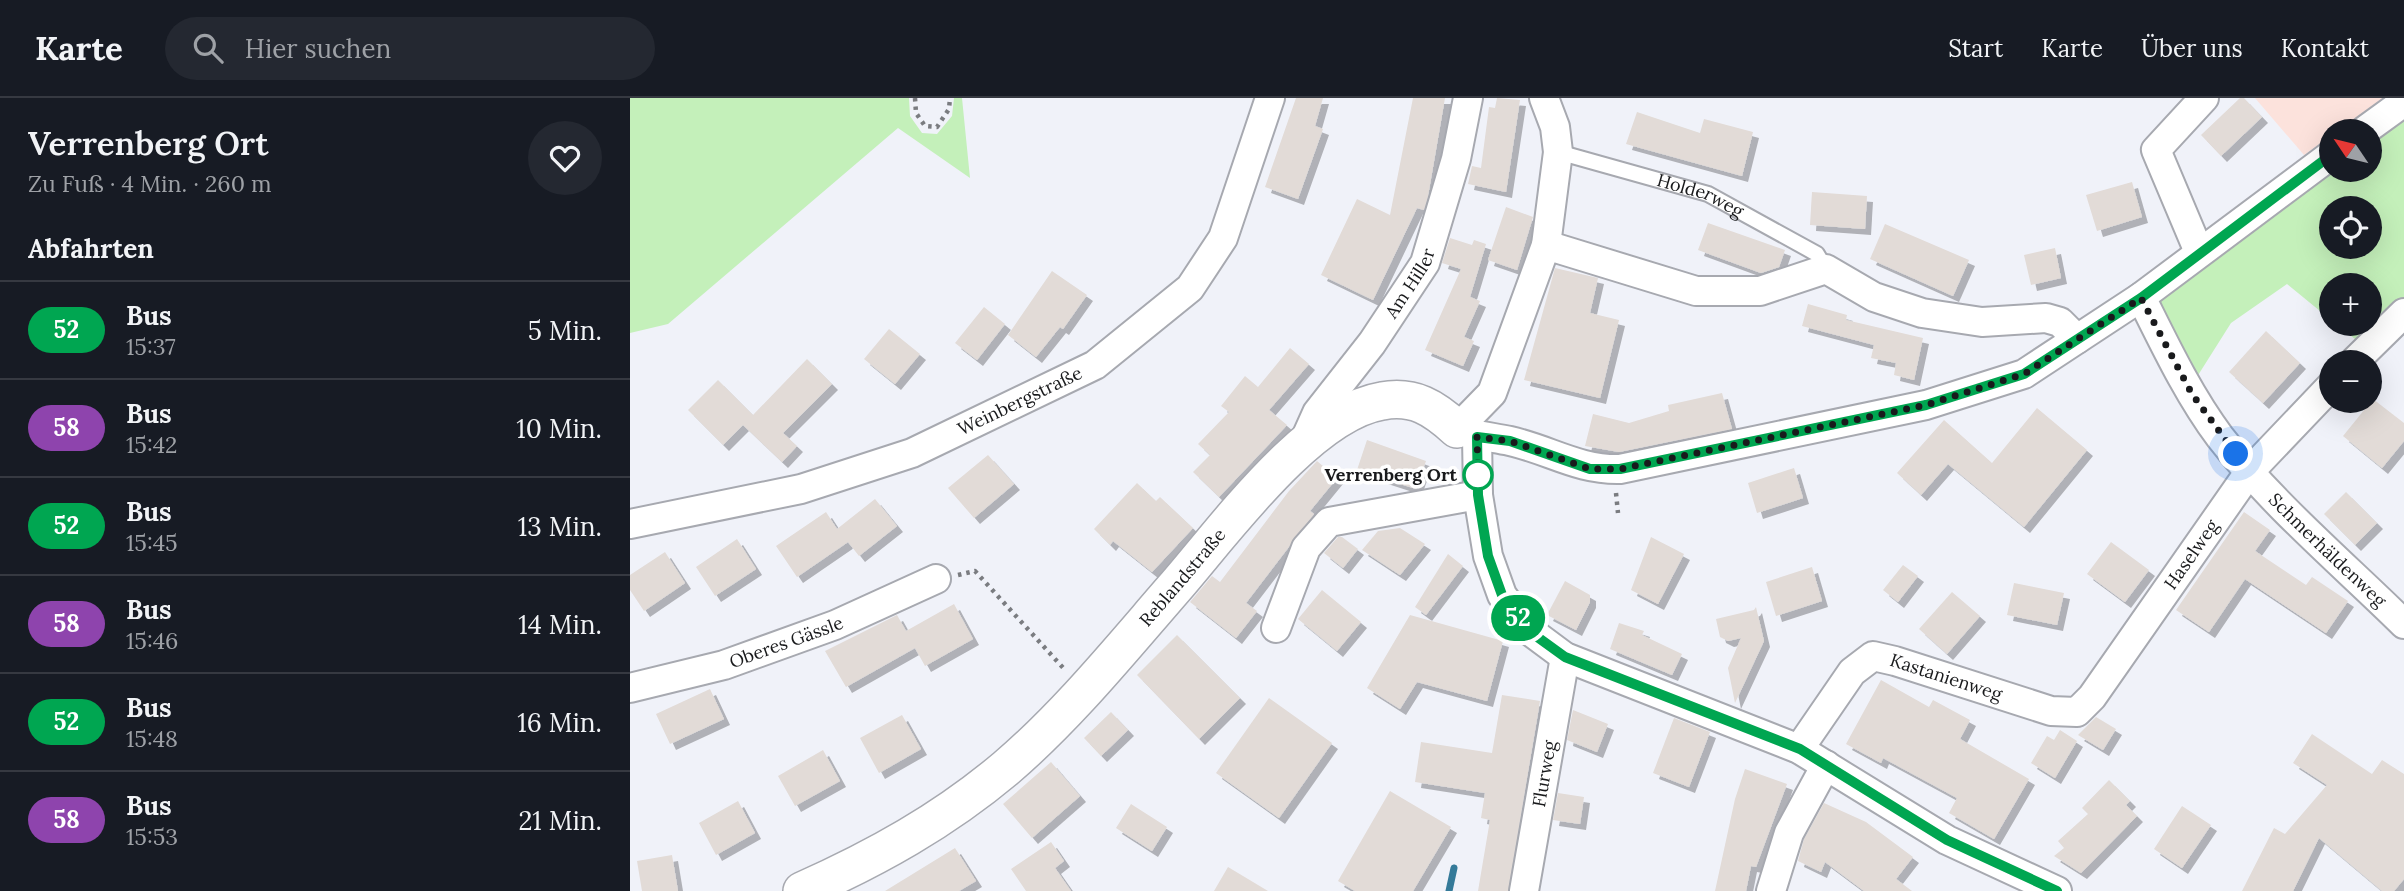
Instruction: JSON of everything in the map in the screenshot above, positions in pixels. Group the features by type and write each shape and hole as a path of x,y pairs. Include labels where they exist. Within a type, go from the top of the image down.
{"street":[{"name":"Weinbergstraße","path":"630,524 801,489 912,453 1095,365 1191,288 1223,238 1270,98"},
{"name":"Am Hiller","path":"1303,445 1317,412 1372,343 1425,262 1456,159 1468,98"},
{"path":"1544,98 1555,127 1558,152 1546,245 1492,393 1467,433 1488,556 1502,595 1525,628 1565,657 1800,749 1947,840 2057,891"},
{"path":"2199,252 2156,150 2204,98"},
{"path":"2381,119 2404,102"},
{"path":"1467,433 1510,441 1590,469 1620,469 1926,405 2024,374 2141,298 2319,164"},
{"path":"1546,245 1696,291 1760,292 1826,269"},
{"name":"Holderweg","path":"1826,269 1874,297 1922,313 1982,322 2046,318 2060,323 2077,340"},
{"name":"Schmerhäldenweg","path":"2141,298 2192,394 2221,437 2250,471 2404,624"},
{"path":"2366,350 2404,313"},
{"name":"Reblandstraße","path":"802,891 873,859 943,817 1007,767 1094,680 1303,445 1345,415 1380,401 1408,399 1436,409 1467,433"},
{"name":"Haselweg","path":"2051,711 2077,712 2092,697 2250,471 2319,399"},
{"path":"1276,628 1306,548 1329,522 1478,495"},
{"name":"Oberes Gässle","path":"630,688 724,665 835,625 936,579"},
{"name":"Kastanienweg","path":"1800,749 1852,672 1873,656 1895,660 2051,711"},
{"name":"Flurweg","path":"1524,891 1565,657"},
{"path":"1771,891 1789,833 1826,765"}],"lane":[{"name":"Holderweg","path":"1558,152 1708,194 1817,254 1826,269"}],"path":[{"path":"915,98 916,113 925,126 937,127 949,109 950,98"},
{"path":"975,571 1069,675 1063,682"}],"shaded area":[{"path":"2255,98 2385,98 2355,119 2319,119 2319,144 2304,155"}],"green space":[{"path":"630,98 909,98 910,116 922,133 937,134 952,116 954,98 962,98 970,178 898,128 668,324 630,333"},
{"path":"2404,116 2404,297 2382,320 2382,273 2319,273 2319,310 2287,284 2231,323 2195,380 2158,312 2164,290 2319,179 2319,182 2382,182 2382,133"},
{"path":"2351,336 2367,336 2360,343"}],"building":[{"path":"1296,98 1323,98 1315,126 1323,129 1298,199 1265,187"},
{"path":"1413,98 1445,98 1428,196 1424,210 1417,208 1373,300 1321,275 1357,199 1390,215"},
{"path":"1497,98 1520,100 1506,192 1468,184 1472,166 1481,168 1489,107 1495,108"},
{"path":"2240,98 2244,98 2262,117 2221,156 2201,135"},
{"path":"1637,112 1700,133 1704,119 1753,132 1742,176 1626,144"},
{"path":"2132,182 2142,217 2097,231 2086,195"},
{"path":"1812,192 1867,196 1865,229 1810,225"},
{"path":"1506,207 1533,217 1517,270 1488,260"},
{"path":"1708,223 1785,250 1779,267 1761,273 1698,250"},
{"path":"1885,224 1969,260 1953,296 1870,259"},
{"path":"1450,238 1472,245 1474,240 1486,244 1470,297 1480,301 1464,337 1474,341 1463,366 1425,350 1461,269 1442,263"},
{"path":"2055,248 2061,278 2031,285 2024,255"},
{"path":"1555,268 1598,278 1590,313 1619,320 1600,398 1524,380"},
{"path":"1052,271 1087,295 1063,329 1060,327 1036,357 1008,335"},
{"path":"1808,304 1847,315 1846,320 1923,338 1914,380 1894,375 1896,363 1871,358 1874,345 1802,326"},
{"path":"984,307 1005,324 977,360 955,343"},
{"path":"889,329 920,354 895,384 864,359"},
{"path":"2266,331 2300,363 2263,403 2229,372"},
{"path":"1290,348 1309,364 1269,410 1287,425 1219,497 1193,472 1210,455 1198,444 1229,412 1221,406 1245,376 1258,387"},
{"path":"807,359 832,384 783,433 797,446 782,462 743,425 723,445 688,410 718,380 753,415"},
{"path":"1722,393 1732,429 1619,452 1585,446 1593,414 1629,423 1669,411 1668,405"},
{"path":"2382,406 2404,423 2404,441 2382,468 2343,436 2362,413 2382,413"},
{"path":"2037,408 2087,450 2024,527 1948,464 1921,495 1897,473 1944,420 1992,463"},
{"path":"1367,440 1426,461 1416,489 1357,470"},
{"path":"988,455 1014,484 974,518 948,488"},
{"path":"1317,461 1337,478 1310,511 1314,514 1246,603 1257,611 1236,638 1190,602 1212,576 1220,582 1289,491"},
{"path":"1794,468 1803,498 1757,513 1748,483"},
{"path":"1137,483 1156,501 1160,497 1193,528 1152,572 1113,541 1110,545 1094,529"},
{"path":"2346,492 2377,523 2355,545 2324,514"},
{"path":"875,499 897,526 859,556 848,542 797,577 776,546 826,512 837,529"},
{"path":"2244,512 2270,530 2255,551 2306,585 2312,577 2348,601 2326,633 2245,579 2209,632 2176,610"},
{"path":"1400,528 1425,544 1400,575 1362,550 1378,531"},
{"path":"1338,537 1358,549 1343,568 1324,553"},
{"path":"1651,537 1684,554 1658,604 1631,590"},
{"path":"737,539 756,569 715,596 696,567"},
{"path":"2111,542 2149,570 2125,602 2087,574"},
{"path":"665,552 685,583 644,611 630,590 630,575"},
{"path":"1448,554 1463,566 1426,615 1415,607"},
{"path":"1903,565 1918,576 1898,602 1883,590"},
{"path":"1812,567 1822,601 1776,616 1766,582"},
{"path":"1565,581 1590,595 1590,602 1576,630 1547,615"},
{"path":"2014,583 2064,593 2057,625 2007,615"},
{"path":"1322,590 1361,622 1337,651 1298,619"},
{"path":"1952,592 1980,616 1947,654 1919,629"},
{"path":"954,604 973,639 925,666 915,648 846,687 825,651 897,615 906,631"},
{"path":"1756,607 1764,641 1735,703 1728,668 1741,638 1728,641 1720,637 1716,619 1754,610"},
{"path":"1410,615 1503,641 1487,701 1417,682 1400,709 1367,688"},
{"path":"1619,623 1644,631 1642,635 1682,654 1672,675 1610,649"},
{"path":"1177,635 1240,698 1199,739 1137,675"},
{"path":"1881,680 1929,707 1933,700 1970,720 1960,739 2029,779 1994,839 1949,813 1957,798 1883,758 1881,763 1846,744"},
{"path":"710,689 724,719 670,744 656,714"},
{"path":"1502,695 1540,701 1508,891 1478,891 1490,820 1481,818 1485,793 1415,782 1421,742 1492,753"},
{"path":"1269,698 1332,743 1279,818 1216,773"},
{"path":"1573,710 1608,724 1597,752 1567,740"},
{"path":"1111,712 1128,730 1101,756 1084,738"},
{"path":"902,715 921,749 879,773 860,738"},
{"path":"2096,717 2116,729 2103,750 2078,735"},
{"path":"1674,718 1710,732 1689,787 1653,773"},
{"path":"2060,730 2077,741 2055,778 2031,763 2047,736 2054,740"},
{"path":"2312,734 2372,774 2382,760 2404,774 2404,879 2394,891 2382,891 2319,838 2293,891 2242,891 2274,828 2285,834 2327,785 2293,763"},
{"path":"823,750 840,781 795,806 778,776"},
{"path":"1051,762 1080,796 1032,838 1003,804"},
{"path":"1745,769 1787,784 1756,867 1751,866 1746,891 1715,891 1735,799"},
{"path":"2109,780 2130,801 2126,805 2137,816 2081,873 2054,856 2064,848 2058,841 2088,814 2082,808"},
{"path":"1390,791 1451,827 1413,891 1355,891 1338,881"},
{"path":"1558,793 1584,797 1580,824 1553,820"},
{"path":"738,801 755,833 716,855 699,823"},
{"path":"1824,803 1866,822 1913,857 1896,879 1912,891 1864,891 1825,862 1821,872 1798,861 1804,839"},
{"path":"1131,804 1167,827 1152,851 1116,828"},
{"path":"2182,806 2211,825 2182,868 2154,849"},
{"path":"1051,842 1064,861 1055,868 1071,891 1026,891 1011,869"},
{"path":"955,848 976,881 959,891 885,891"},
{"path":"672,855 678,891 642,891 637,861"},
{"path":"1228,867 1268,891 1214,891"}],"waterway":[{"path":"1449,891 1454,868"}],"bus line":[{"name":"52","path":"2057,891 1947,840 1800,749 1565,657 1525,628 1502,595 1488,556 1478,495 1477,437 1510,441 1590,469 1620,469 1926,405 2024,374 2141,298 2319,164"}],"place":[{"name":"Verrenberg Ort","path":"1478,475"}],"route":[{"path":"1478,475 1477,437 1510,441 1590,469 1620,469 1926,405 2024,374 2141,298 2192,394 2236,454"}]}
